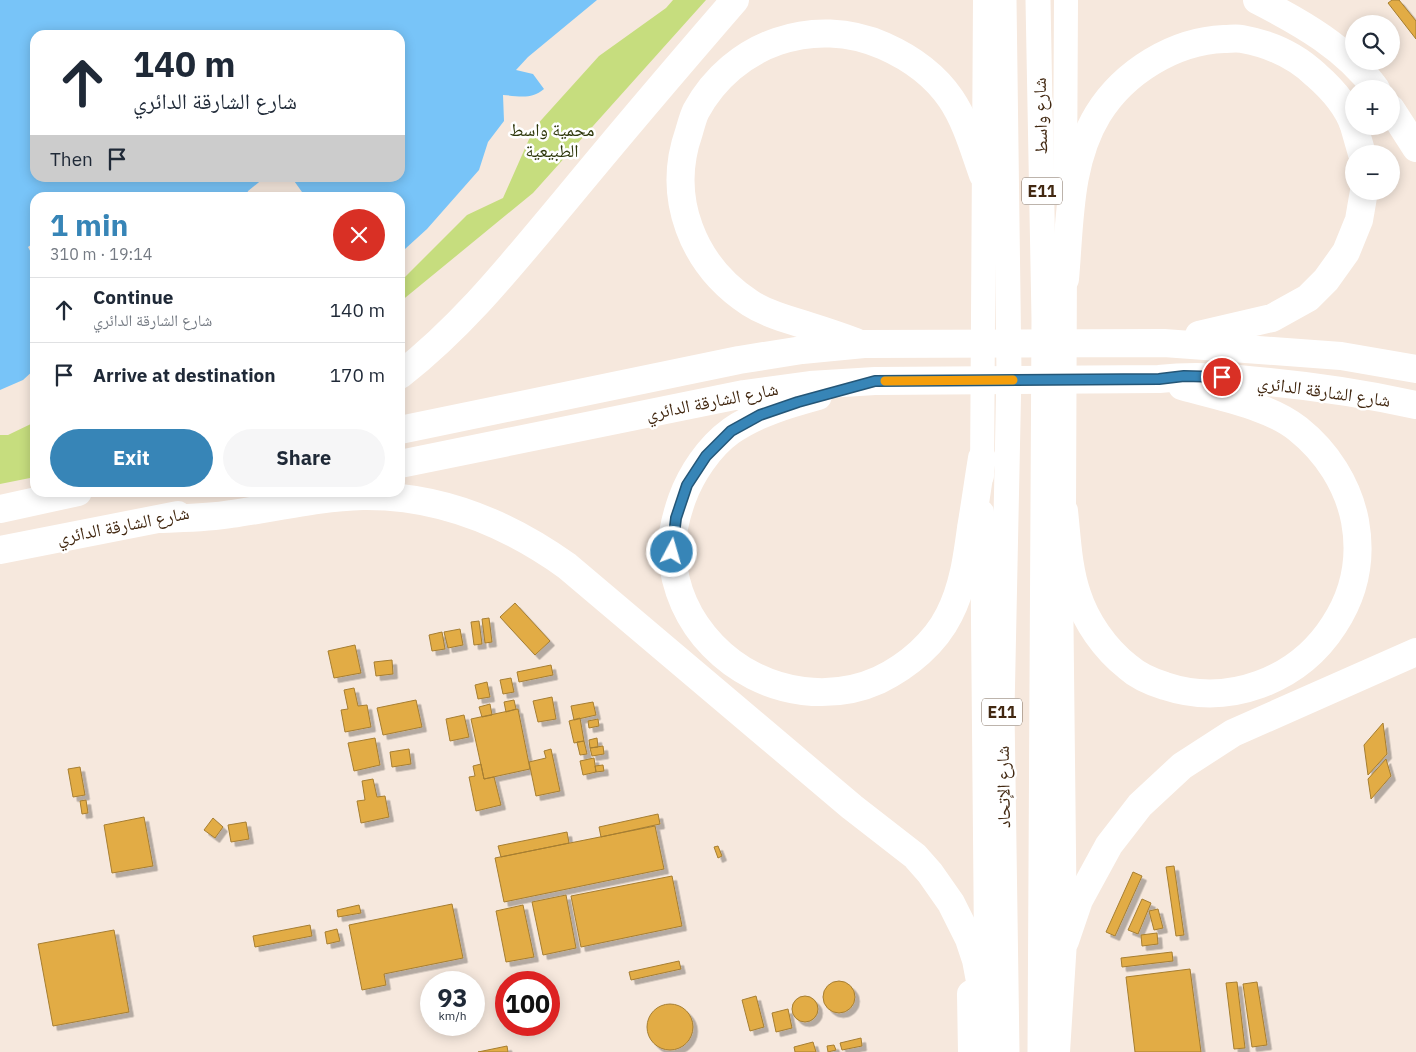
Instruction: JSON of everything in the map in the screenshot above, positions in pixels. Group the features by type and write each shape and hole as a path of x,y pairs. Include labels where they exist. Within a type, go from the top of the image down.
{"highway":[{"path":"405,371 427,354 483,298 735,0"},
{"name":"شارع واسط","path":"1004,0 1009,372"},
{"name":"شارع واسط","path":"1038,0 1044,382 1040,1052"},
{"path":"1257,0 1328,41 1349,58 1368,80"},
{"path":"864,344 781,318 750,303 725,284 705,259 688,229 680,198 680,170 684,145 696,112 715,83 746,56 773,42 805,34 838,34 870,40 900,53 920,66 938,82 952,100 963,121 983,175"},
{"path":"1065,280 1074,184 1085,140 1098,114 1116,91 1137,72 1170,52 1207,40 1241,38 1276,48 1303,63 1333,90 1345,111"},
{"path":"1400,123 1416,148"},
{"path":"1164,343 1237,328 1272,318 1308,298 1326,280 1346,252 1359,220 1362,200"},
{"name":"شارع الشارقة الدائري","path":"405,429 739,360 802,350 864,344 1164,343 1341,356 1416,369"},
{"name":"شارع الإتحاد","path":"1007,1052 1002,711 1009,372"},
{"name":"شارع الشارقة الدائري","path":"405,463 744,394 810,385 875,381 1159,379 1184,376 1231,378 1332,389 1416,405"},
{"path":"1064,511 1070,563 1077,594 1092,627 1108,648 1129,668 1153,682 1180,691 1232,692 1258,685 1282,675 1303,660 1324,640 1344,610 1355,578 1359,542 1352,507 1341,479 1322,452 1298,429 1269,412 1159,379"},
{"path":"875,381 798,402 760,415 738,427 731,431 706,456 687,485 676,518 672,552 677,584 690,617 709,643 732,664 760,680 786,689 819,693 845,691 870,684 894,673 915,658 933,639 949,616 959,593 966,563 982,458"},
{"path":"0,509 55,497"},
{"name":"شارع الشارقة الدائري","path":"0,550 160,519 254,497"},
{"path":"160,519 221,516 348,497"},
{"path":"380,497 427,502 458,510 488,520 542,549 567,566 852,807 915,856 930,873 951,903 969,939 976,960 987,1018"},
{"path":"1065,941 1079,900 1109,846 1140,805 1182,766 1233,733 1416,652"},
{"path":"852,807 917,873 937,901 955,933 967,967 970,985 972,1052"}],"main road":[{"path":"985,0 982,458 987,1052"},
{"path":"1058,1052 1065,941 1061,580 1064,511 1066,0"}],"green space":[{"name":"محمية واسط الطبيعية","path":"673,0 706,0 533,193 405,298 405,277 467,215 503,198 534,128 599,56 666,8"},
{"path":"30,424 30,478 0,484 0,435 8,435"}],"water":[{"path":"0,0 597,0 528,57 516,70 533,74 544,89 530,96 503,95 504,121 488,142 479,170 427,229 405,249 405,192 302,192 295,182 405,182 405,30 30,30 30,182 259,182 248,192 30,192 30,246 28,247 30,251 30,374 23,380 0,390"}],"building":[{"path":"1392,0 1399,0 1416,21 1416,39 1400,18 1400,15 1397,15 1388,3"},
{"path":"515,603 550,641 535,655 500,617"},
{"path":"489,618 492,642 485,643 482,619"},
{"path":"479,621 482,644 474,645 471,622"},
{"path":"460,629 463,645 448,648 444,632"},
{"path":"442,632 445,649 432,651 429,635"},
{"path":"355,645 361,673 334,678 328,651"},
{"path":"392,660 393,674 376,676 374,662"},
{"path":"551,665 553,675 519,682 517,672"},
{"path":"511,678 514,692 503,694 500,680"},
{"path":"487,682 490,697 478,699 475,685"},
{"path":"354,688 358,706 367,705 371,727 345,732 341,710 348,709 344,690"},
{"path":"552,697 556,719 538,722 533,701"},
{"path":"416,700 422,727 383,735 377,708"},
{"path":"514,700 516,709 506,712 504,702"},
{"path":"593,702 596,715 574,720 571,706"},
{"path":"490,704 492,715 482,717 479,707"},
{"path":"518,709 530,769 484,779 471,719"},
{"path":"464,715 469,737 450,741 446,719"},
{"path":"580,718 584,741 574,743 569,721"},
{"path":"598,719 599,726 589,728 588,721"},
{"path":"1383,723 1387,754 1368,775 1364,745"},
{"path":"375,738 380,765 354,771 348,743"},
{"path":"597,738 598,747 590,748 589,740"},
{"path":"584,741 587,754 580,755 577,742"},
{"path":"603,746 604,754 592,756 590,748"},
{"path":"409,749 411,764 392,767 390,752"},
{"path":"551,749 560,791 536,796 529,762 546,758 544,751"},
{"path":"594,758 596,772 583,775 580,761"},
{"path":"1386,759 1391,776 1371,799 1368,779"},
{"path":"481,764 484,779 494,777 501,805 476,811 469,777 475,776 473,766"},
{"path":"603,765 604,771 596,772 595,766"},
{"path":"80,767 85,795 73,797 68,769"},
{"path":"373,779 377,797 385,796 389,817 361,823 357,801 365,800 362,781"},
{"path":"86,800 88,813 82,814 80,801"},
{"path":"658,814 660,824 601,837 599,827"},
{"path":"144,817 153,866 112,873 104,825"},
{"path":"213,818 223,827 215,838 204,830"},
{"path":"246,822 249,839 231,842 228,825"},
{"path":"655,826 664,869 504,902 495,858"},
{"path":"567,832 569,843 501,857 498,846"},
{"path":"718,846 722,856 718,858 714,847"},
{"path":"1174,866 1184,935 1176,936 1166,867"},
{"path":"1133,872 1142,876 1115,936 1106,932"},
{"path":"672,876 682,926 581,947 571,896"},
{"path":"566,895 576,948 543,955 532,902"},
{"path":"1142,899 1151,903 1138,934 1128,930"},
{"path":"452,904 463,958 384,974 386,985 362,990 349,925"},
{"path":"359,905 361,913 338,917 337,910"},
{"path":"523,905 534,957 506,962 496,911"},
{"path":"1158,909 1163,928 1154,930 1149,911"},
{"path":"310,925 312,936 255,947 253,936"},
{"path":"337,929 340,941 327,944 325,932"},
{"path":"114,930 129,1012 53,1026 38,944"},
{"path":"1157,933 1158,944 1142,946 1141,935"},
{"path":"1172,952 1173,961 1122,967 1121,958"},
{"path":"679,961 681,969 631,980 629,972"},
{"path":"1190,969 1201,1052 1135,1052 1126,977"},
{"path":"839,981 845,982 850,986 854,991 854,1003 850,1008 845,1012 839,1013 833,1012 828,1008 824,1003 823,997 824,991 828,986 833,982"},
{"path":"1237,982 1245,1048 1234,1049 1226,983"},
{"path":"1257,982 1267,1045 1252,1047 1243,984"},
{"path":"756,996 764,1027 750,1031 742,1000"},
{"path":"805,996 814,1000 818,1009 814,1018 805,1022 796,1018 792,1009 796,1000"},
{"path":"670,1004 683,1008 689,1014 693,1027 689,1040 683,1046 670,1050 657,1046 651,1040 647,1027 651,1014 657,1008"},
{"path":"788,1009 792,1028 776,1032 772,1013"},
{"path":"861,1038 862,1046 842,1050 840,1043"},
{"path":"813,1042 816,1052 795,1052 794,1047"},
{"path":"834,1045 836,1050 828,1052 827,1046"},
{"path":"507,1046 508,1052 478,1052"}],"slow traffic":[{"path":"885,381 1013,380"}],"route":[{"path":"672,552 676,518 681,501 687,485 706,456 731,431 760,415 798,402 875,381 1222,377"}]}
